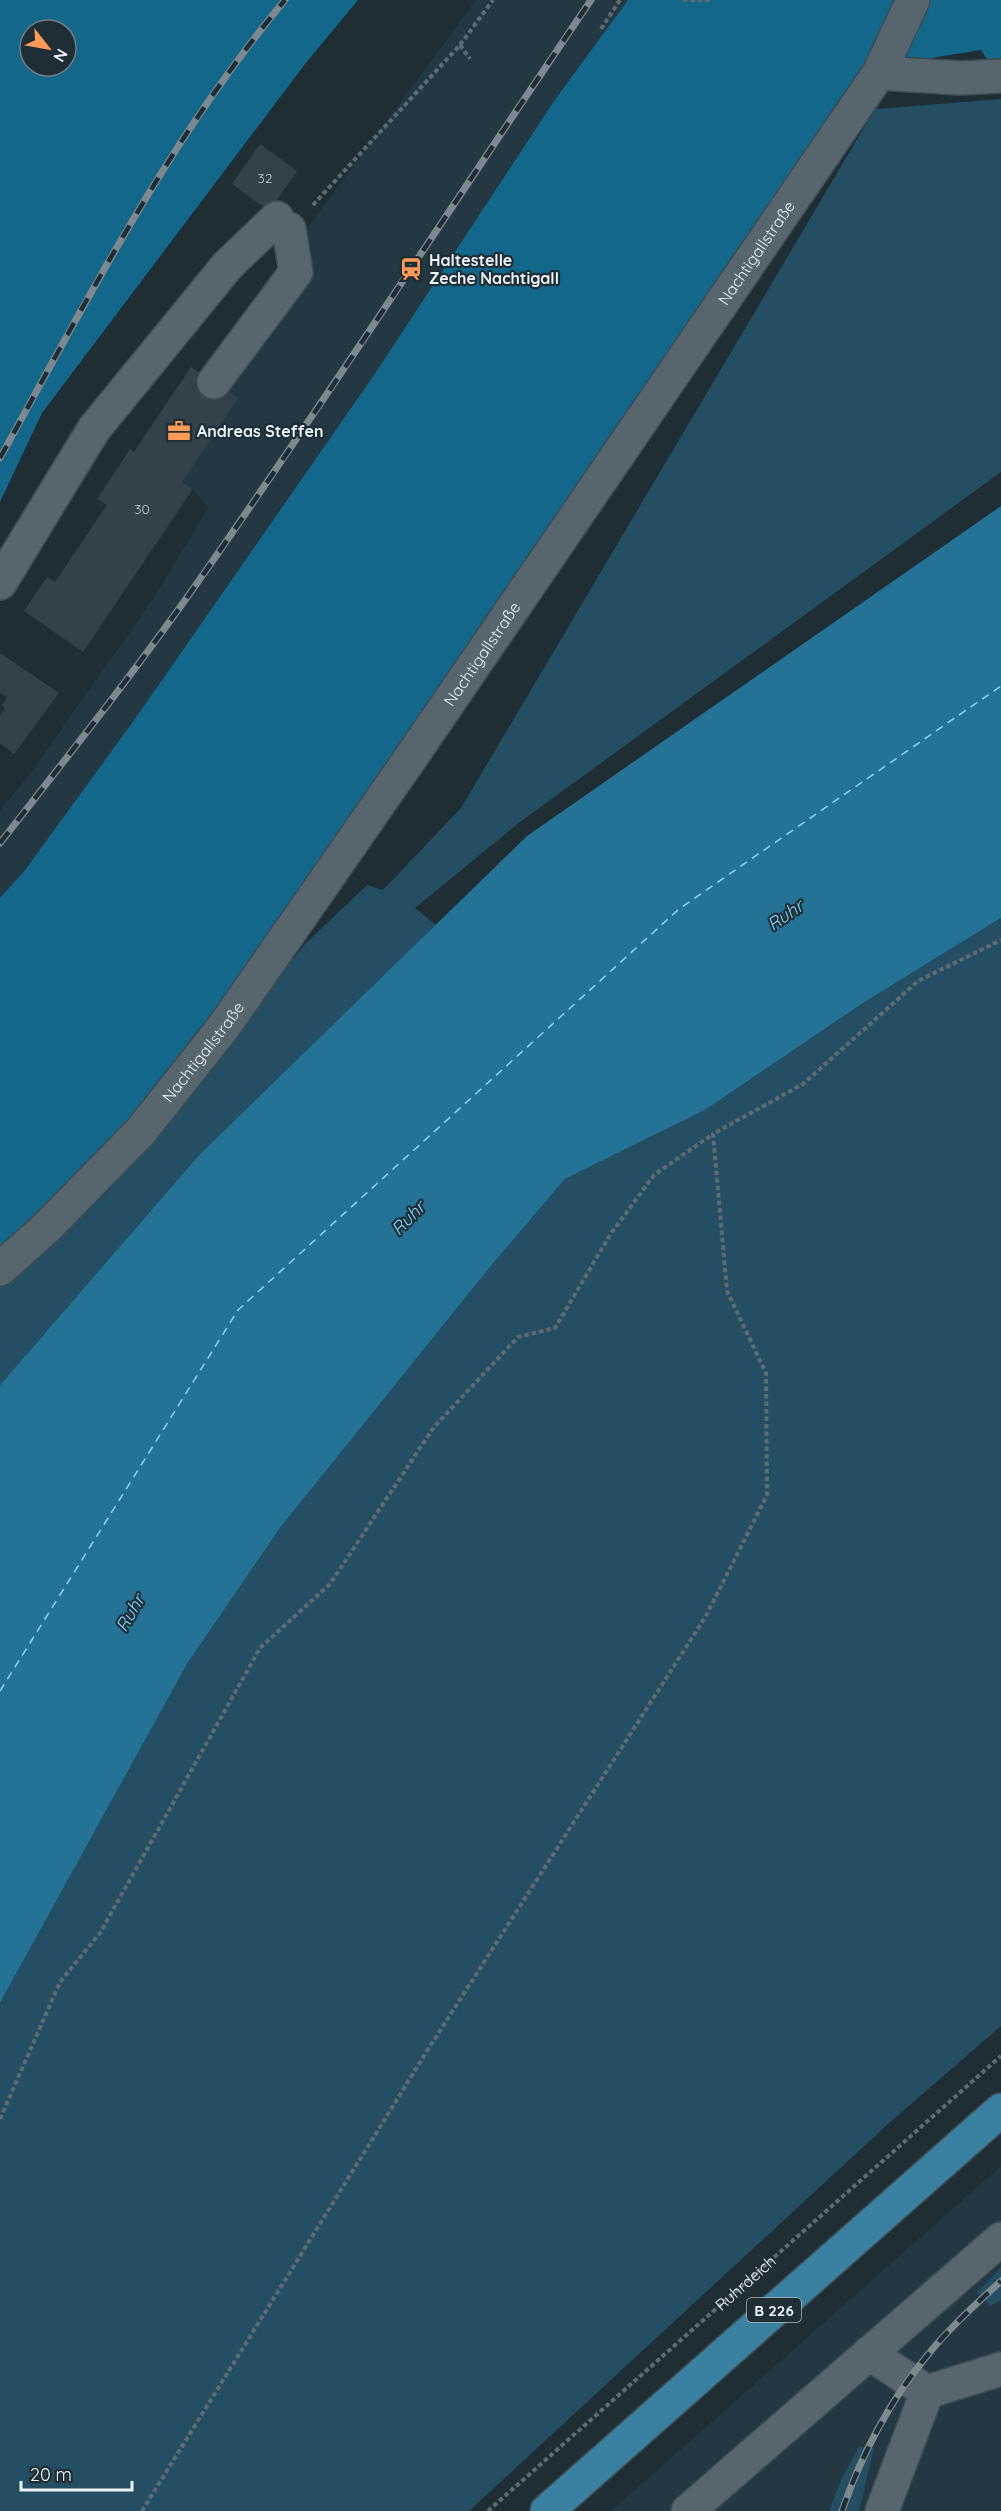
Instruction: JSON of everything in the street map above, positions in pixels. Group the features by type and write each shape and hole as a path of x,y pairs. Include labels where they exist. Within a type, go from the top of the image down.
{"main road":[{"name":"B 226","path":"547,2511 1001,2109"}],"street":[{"name":"Nachtigallstraße","path":"0,1269 46,1228 141,1131 225,1025 879,73 913,0"},
{"path":"879,73 960,78 1001,76"},
{"path":"0,583 94,429 227,266 283,224 296,272 214,382"},
{"path":"688,2511 1001,2239"},
{"path":"869,2354 927,2392"},
{"path":"927,2392 1001,2369"},
{"path":"882,2511 927,2392"}],"path":[{"path":"283,224 460,45 492,0"},
{"path":"601,29 620,0"},
{"path":"683,0 711,0"},
{"path":"460,45 470,59"},
{"path":"0,2119 60,1982 100,1933 260,1648 330,1584 434,1427 518,1337 555,1328 610,1235 654,1175 712,1134 803,1084 918,981 1001,940"},
{"path":"142,2511 427,2051 706,1616 767,1495 766,1373 728,1291 712,1134"},
{"name":"Ruhrdeich","path":"488,2511 1001,2056"}],"shaded area":[{"path":"0,0 358,0 305,64 42,413 0,502"},
{"path":"476,0 628,0 554,101 374,375 137,716 25,870 0,898 0,810 29,775 153,599 208,508 193,489 182,482 200,373"},
{"path":"628,0 1001,0 1001,81 981,50 863,69 342,840 161,1089 0,1254 0,898 25,870 137,716 374,375 554,101"},
{"path":"1001,99 1001,472 520,822 415,908 436,925 199,1155 0,1385 0,1287 107,1192 305,944 367,885 383,890 461,808 875,109"},
{"path":"1001,918 1001,2026 888,2124 469,2511 0,2511 0,2003 187,1664 280,1528 490,1267 565,1179 705,1110 863,1003"},
{"path":"1001,2166 1001,2511 611,2511"},
{"path":"1001,2268 1001,2300 990,2306 977,2292"},
{"path":"859,2447 874,2448 859,2511 829,2511 841,2480"}],"water":[{"name":"Ruhr","path":"1001,506 1001,918 863,1003 705,1110 565,1179 490,1267 280,1528 187,1664 0,2003 0,1385 199,1155 527,836"}],"building":[{"path":"260,144 297,171 269,211 232,184"},
{"path":"191,367 238,398 182,482 193,489 83,652 24,611 47,577 55,582 107,505 97,499 130,449 134,452"},
{"path":"0,653 59,693 14,754 0,743 0,715 5,708 2,705 7,697 0,693"}],"ferry route":[{"path":"0,1691 238,1310 679,909 1001,686"}],"railway":[{"path":"0,458 98,280 167,164 243,53 285,0"},
{"path":"0,843 77,745 200,579 591,0"},
{"path":"842,2511 867,2450 900,2392 943,2337 1001,2281"}],"place":[{"name":"Haltestelle Zeche Nachtigall","path":"411,269"},
{"name":"Andreas Steffen","path":"179,431"}]}
